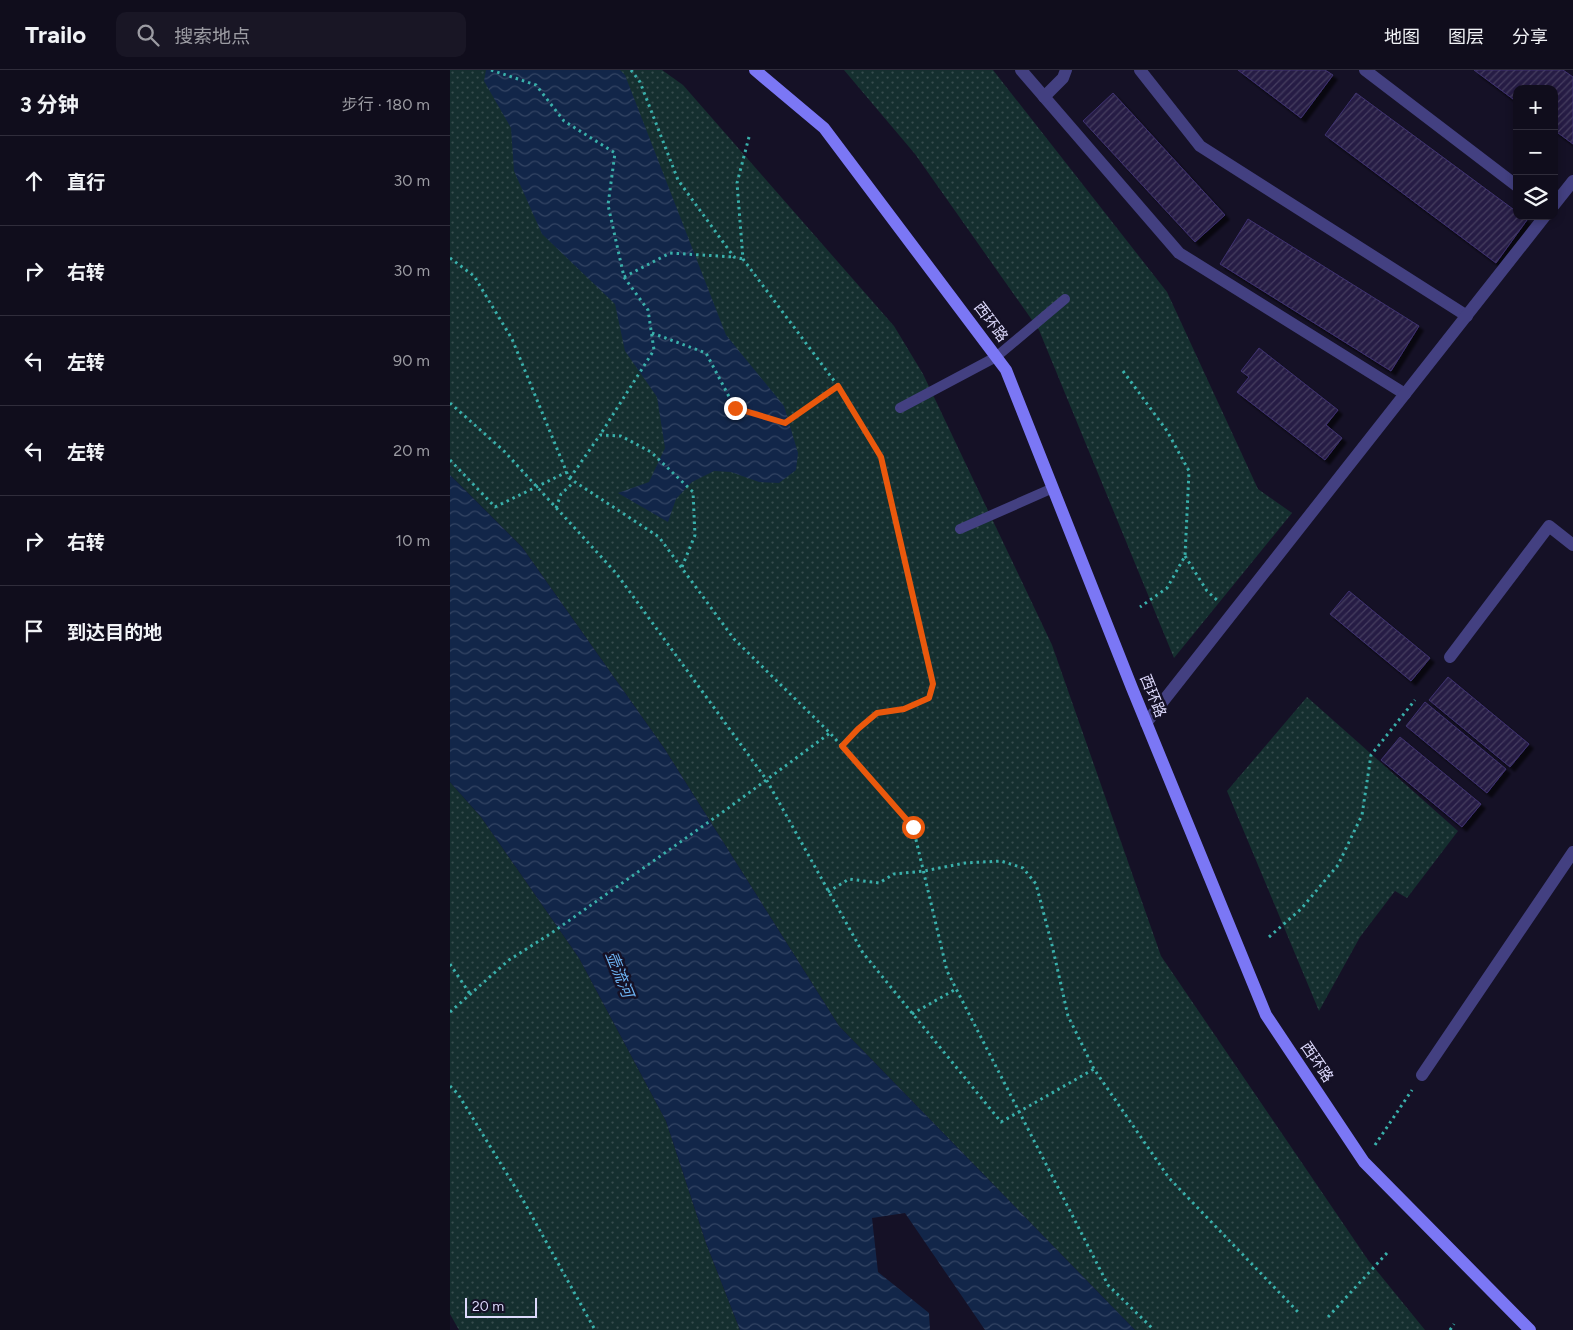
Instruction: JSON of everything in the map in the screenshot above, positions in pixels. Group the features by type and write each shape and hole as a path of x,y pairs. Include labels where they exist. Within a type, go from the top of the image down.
{"main road":[{"name":"西环路","path":"755,70 824,128 1006,370 1146,723 1266,1014 1364,1162 1530,1330"}],"street":[{"path":"1021,70 1179,253 1405,394"},
{"path":"1044,97 1063,78 1066,70"},
{"path":"1140,70 1200,146 1467,316"},
{"path":"1365,70 1513,183"},
{"path":"1558,200 1573,181"},
{"path":"1146,723 1542,220"},
{"path":"1450,657 1549,526 1573,545"},
{"path":"1422,1075 1573,852"}],"lane":[{"path":"900,408 996,357 1065,299"},
{"path":"960,529 1053,488"}],"path":[{"path":"492,70 536,85 564,121 615,153 608,205 624,277 648,310 654,350 600,436 569,478"},
{"path":"631,70 640,82 678,180 734,257"},
{"path":"749,138 737,183 743,259 838,386 881,457 933,684 929,698 904,709 877,713 842,746"},
{"path":"624,277 670,253 743,259"},
{"path":"450,258 474,276 512,339 569,478 659,537 734,639 830,733 913,827 947,971 1108,1285 1154,1330"},
{"path":"651,333 706,353 735,408 785,423 838,386"},
{"path":"1123,371 1166,431 1189,471 1186,556 1167,588 1140,607"},
{"path":"450,403 504,451 616,573 766,779 863,953 1001,1122 1094,1069"},
{"path":"600,436 622,436 651,452 694,492 695,535 681,568"},
{"path":"450,460 496,508 567,472"},
{"path":"556,508 561,494 574,482"},
{"path":"1186,556 1207,592 1232,614"},
{"path":"1269,937 1301,909 1338,865 1362,815 1371,755 1415,700"},
{"path":"450,1012 509,960 550,934 830,733"},
{"path":"828,892 849,879 879,883 894,874 965,863 1001,861 1023,868 1036,884 1068,1016 1094,1069 1169,1178 1298,1312"},
{"path":"450,964 470,994"},
{"path":"912,1014 956,989"},
{"path":"1364,1162 1422,1075"},
{"path":"450,1086 458,1094 523,1200 596,1330"},
{"path":"1328,1317 1387,1253"},
{"path":"1450,1330 1454,1324"}],"green space":[{"path":"450,70 662,70 683,85 894,326 923,374 1052,645 1161,956 1368,1260 1425,1330 1135,1330 839,1026 664,748 522,547 450,475"},
{"path":"844,70 993,70 1167,292 1258,489 1292,513 1174,658 1039,330 915,154"},
{"path":"1307,697 1458,831 1407,898 1395,891 1360,937 1319,1011 1227,791"},
{"path":"450,782 481,817 579,958 666,1121 706,1243 740,1330 459,1330 450,1314"}],"water":[{"path":"486,70 620,70 625,75 726,335 784,406 798,453 796,470 779,483 759,482 731,472 714,471 692,482 676,499 668,522 618,493 649,482 665,448 657,397 625,351 615,304 542,234 514,171 511,128 484,81"},
{"name":"壶流河","path":"450,475 522,547 664,748 839,1026 1135,1330 985,1330 905,1213 872,1218 878,1272 929,1313 930,1330 740,1330 706,1243 666,1121 579,958 481,817 450,782"}],"building":[{"path":"1238,70 1325,70 1333,75 1301,118"},
{"path":"1474,70 1563,70 1573,77 1573,144 1558,133 1558,85 1513,85 1513,99"},
{"path":"1113,93 1225,215 1195,242 1083,121"},
{"path":"1356,93 1513,209 1513,220 1527,220 1496,263 1325,135"},
{"path":"1248,219 1419,326 1391,371 1220,264"},
{"path":"1259,348 1338,410 1326,425 1342,438 1325,460 1237,392 1249,377 1241,371"},
{"path":"1349,591 1430,658 1411,681 1330,614"},
{"path":"1448,677 1529,744 1510,767 1429,700"},
{"path":"1425,702 1506,769 1487,793 1406,726"},
{"path":"1400,737 1481,804 1462,827 1381,760"}],"route":[{"path":"735,408 785,423 838,386 881,457 933,684 929,698 904,709 877,713 842,746 913,827"}]}
